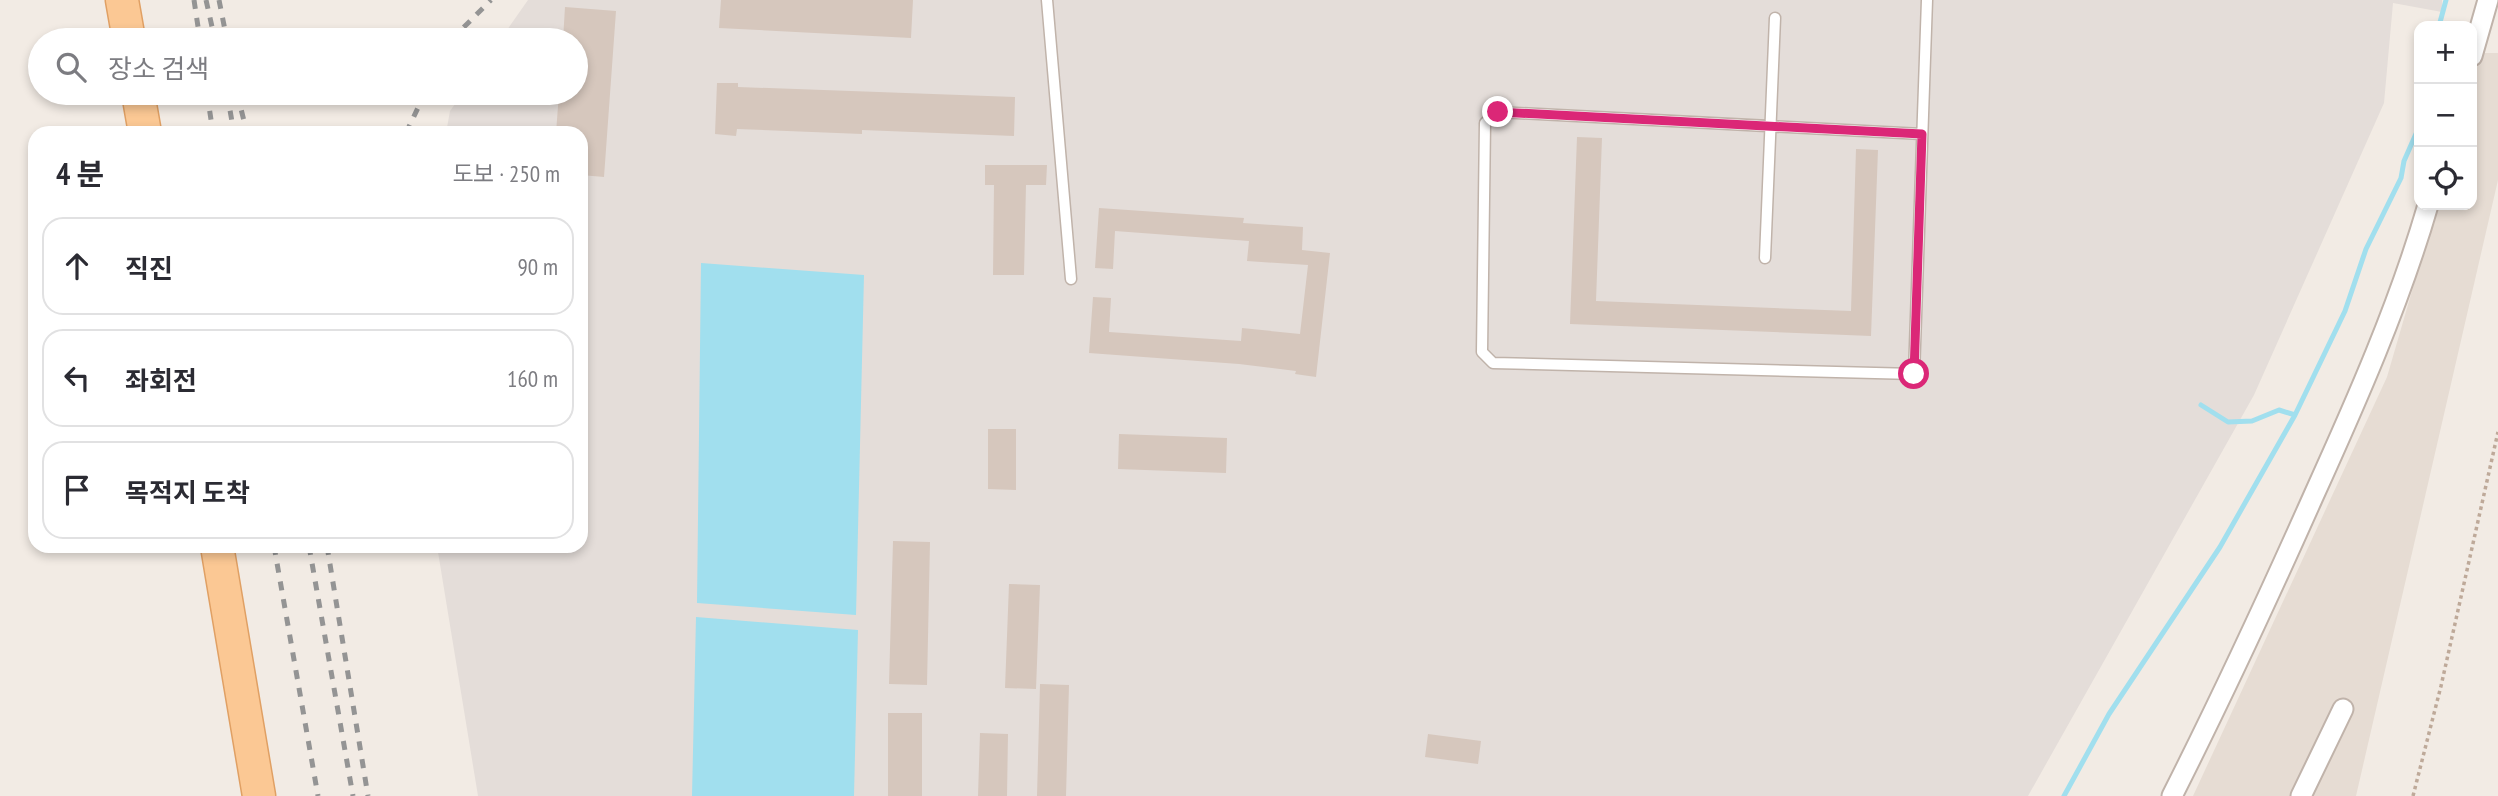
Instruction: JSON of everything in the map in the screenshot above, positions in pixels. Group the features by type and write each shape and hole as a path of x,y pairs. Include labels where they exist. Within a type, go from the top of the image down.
{"main road":[{"path":"122,0 127,28"},
{"path":"140,105 144,126"},
{"path":"218,553 259,796"}],"street":[{"path":"2477,38 2488,0"},
{"path":"2172,796 2237,666 2342,434 2396,298 2426,210"},
{"path":"2301,796 2343,709"}],"lane":[{"path":"1047,0 1071,279"},
{"path":"1922,134 1498,112 1485,123 1482,352 1493,363 1914,374 1927,0"},
{"path":"1765,258 1775,18"}],"path":[{"path":"2413,796 2441,686 2498,432"}],"shaded area":[{"path":"528,0 2442,0 2442,12 2393,3 2384,103 2254,395 2028,796 478,796 438,553 588,553 588,126 447,126 450,111 454,105 588,105 588,28 508,28"},
{"path":"2481,53 2498,53 2498,180 2356,796 2193,796 2387,377 2436,210 2477,210 2477,68"}],"water":[{"path":"701,263 864,275 856,615 697,603"},
{"path":"696,617 858,630 854,796 692,796"}],"building":[{"path":"721,0 913,0 911,38 719,28"},
{"path":"565,7 616,11 604,177 588,176 588,126 557,126 558,105 588,105 588,28 564,28"},
{"path":"717,83 738,83 738,87 1015,97 1014,136 862,130 862,134 737,129 736,136 715,134"},
{"path":"1577,137 1602,138 1596,301 1851,311 1856,149 1878,150 1871,336 1570,324"},
{"path":"985,165 1047,165 1046,185 1026,185 1024,275 993,275 994,185 985,185"},
{"path":"1099,208 1244,218 1243,223 1303,227 1302,250 1330,253 1316,377 1295,374 1296,371 1239,364 1089,353 1093,297 1111,298 1109,332 1241,341 1242,328 1300,334 1308,265 1247,261 1249,241 1115,231 1113,269 1095,268"},
{"path":"988,429 1016,429 1016,490 988,489"},
{"path":"1119,434 1227,438 1226,473 1118,469"},
{"path":"893,541 930,542 927,685 889,684"},
{"path":"1009,584 1040,585 1036,689 1005,688"},
{"path":"1040,684 1069,685 1066,796 1037,796"},
{"path":"888,713 922,713 922,796 888,796"},
{"path":"980,733 1008,734 1007,796 978,796"},
{"path":"1428,734 1481,741 1478,764 1425,757"}],"waterway":[{"path":"2440,21 2446,0"},
{"path":"2064,796 2109,714 2220,547 2295,415 2345,311 2366,249 2401,178 2404,161 2414,138"},
{"path":"2201,405 2228,422 2252,421 2279,410 2295,415"}],"railway":[{"path":"194,0 198,28"},
{"path":"206,0 212,28"},
{"path":"219,0 225,28"},
{"path":"463,28 491,0"},
{"path":"209,105 212,126"},
{"path":"229,105 233,126"},
{"path":"240,105 245,126"},
{"path":"409,126 419,105"},
{"path":"275,553 318,796"},
{"path":"310,553 353,796"},
{"path":"328,553 368,796"}],"route":[{"path":"1498,112 1922,134 1914,374"}]}
